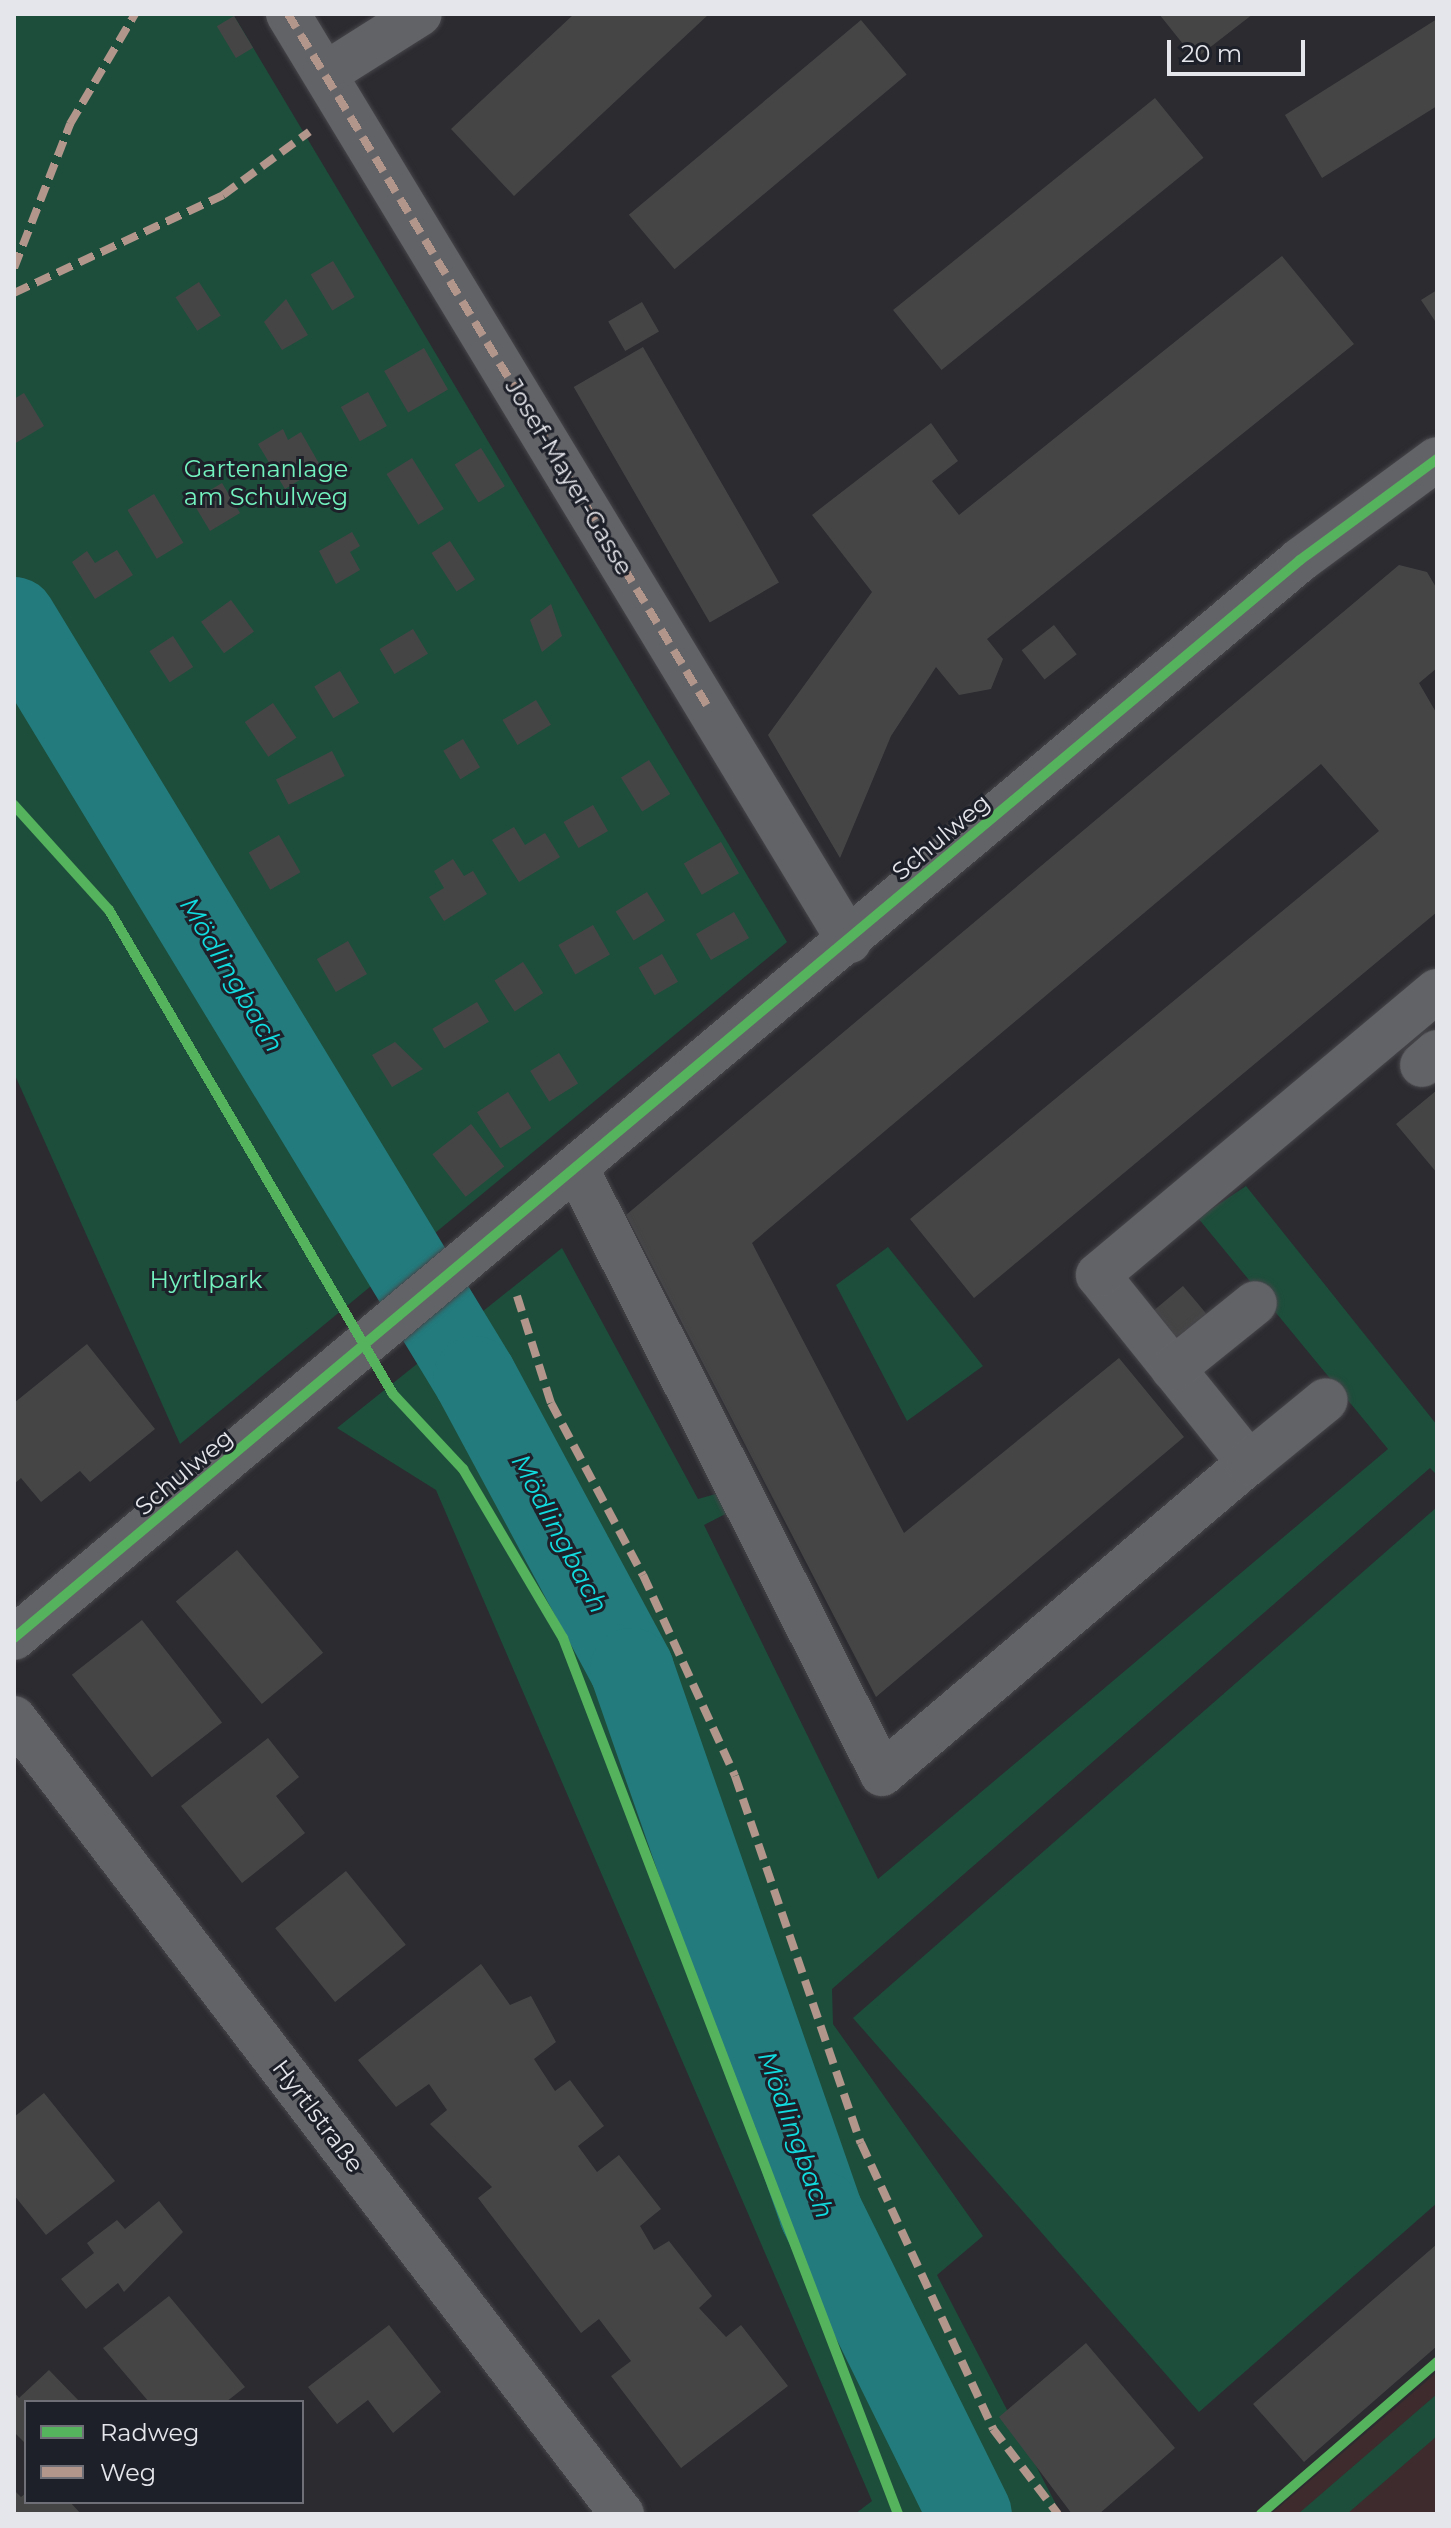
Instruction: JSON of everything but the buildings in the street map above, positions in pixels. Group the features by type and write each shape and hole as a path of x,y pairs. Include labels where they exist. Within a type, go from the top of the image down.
{"street":[{"name":"Josef-Mayer-Gasse","path":"288,14 849,941"},
{"path":"325,74 420,14"},
{"name":"Schulweg","path":"14,1638 478,1256 1300,560 1437,459"},
{"path":"1249,1463 1098,1275 1437,991"},
{"path":"578,1171 882,1774 1326,1400"},
{"path":"1173,1369 1255,1303"},
{"name":"Hyrtlstraße","path":"14,1718 622,2514"}],"shaded area":[{"path":"1437,2372 1437,2514 1271,2514"}],"green space":[{"path":"14,14 233,14 787,942 180,1444 14,1073"},
{"path":"1246,1186 1437,1425 1437,1475 1430,1468 832,1989 833,2024 983,2236 937,2275 1061,2514 855,2514 872,2501 436,1490 337,1428 562,1248 698,1499 730,1490 737,1508 704,1525 878,1879 1388,1449 1198,1218"},
{"path":"888,1247 983,1366 907,1421 836,1285"},
{"path":"1437,1507 1437,2203 1199,2412 853,2018"},
{"path":"1437,2394 1437,2436 1347,2514 1298,2514"}],"waterway":[{"name":"Mödlingbach","path":"14,619 475,1378 632,1670 821,2213 970,2514"}],"marked path":[{"path":"14,268 70,124 135,14"},
{"path":"288,14 708,707"},
{"path":"14,293 223,195 309,132"},
{"path":"517,1296 551,1403 643,1575 735,1776 861,2143 993,2429 1058,2514"}],"cycle path":[{"path":"14,1638 1300,560 1437,459"},
{"path":"14,805 109,910 393,1394 463,1469 563,1638 898,2514"},
{"path":"1261,2514 1437,2362"}],"park label":[{"name":"Gartenanlage am Schulweg","path":"266,483"},
{"name":"Hyrtlpark","path":"206,1280"}]}
